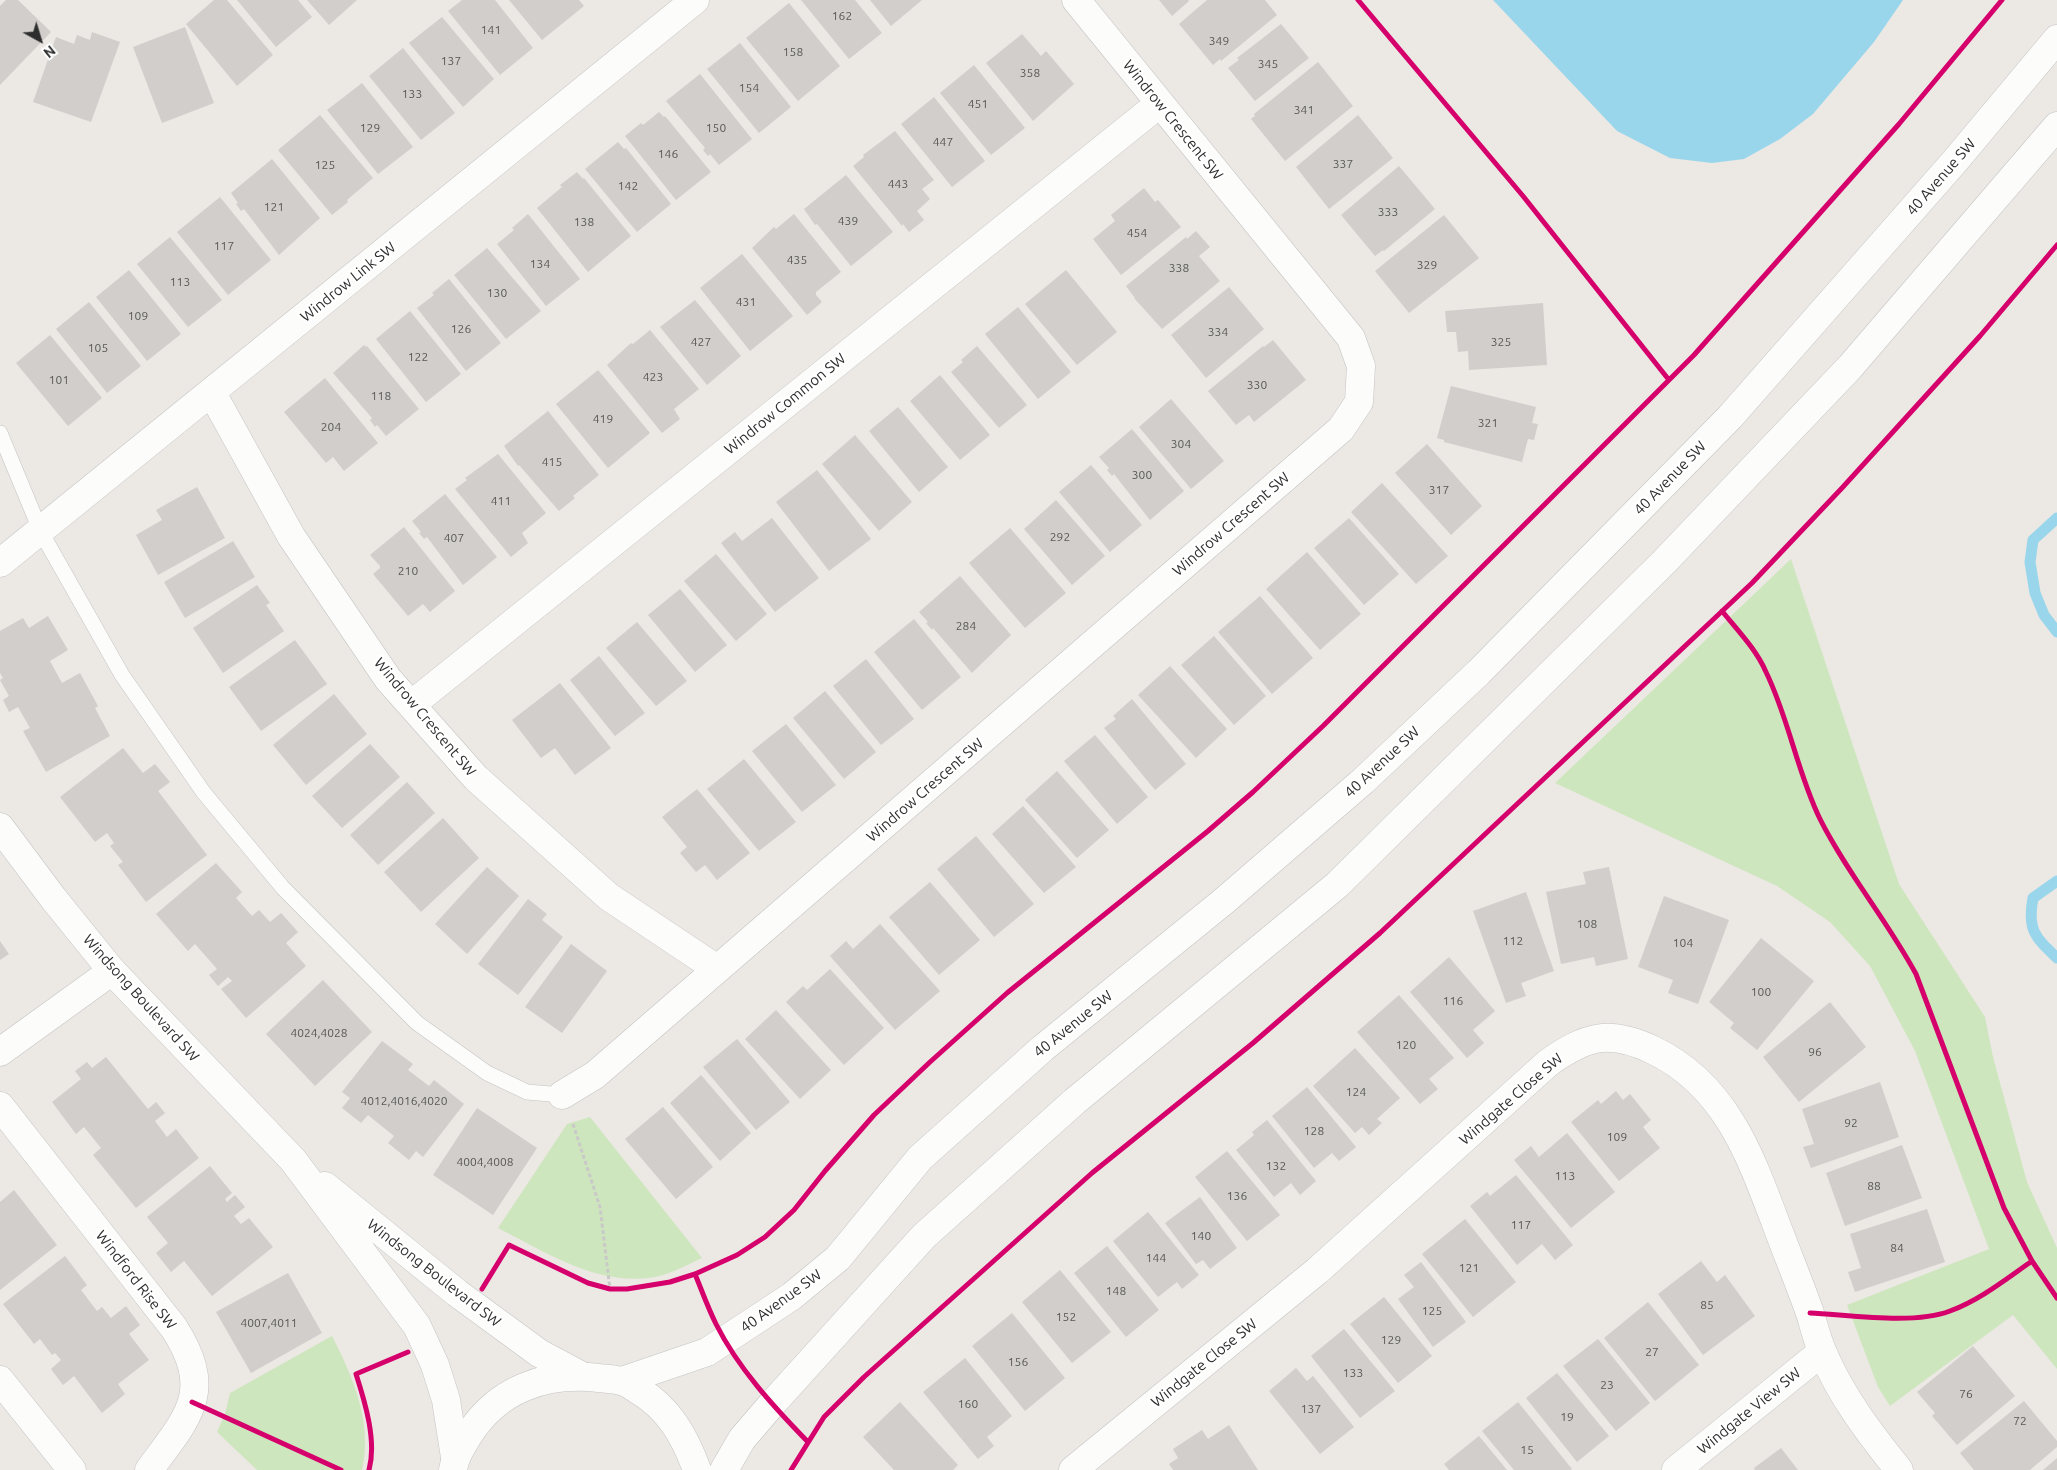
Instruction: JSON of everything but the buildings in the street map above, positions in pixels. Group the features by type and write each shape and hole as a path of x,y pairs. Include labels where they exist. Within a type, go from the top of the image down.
{"street":[{"name":"Windrow Link SW","path":"0,563 695,0"},
{"name":"Windrow Crescent SW","path":"567,1106 595,1075 1341,429 1359,402 1361,366 1350,338 1076,0"},
{"name":"40 Avenue SW","path":"622,1381 708,1352 792,1296 838,1258 920,1158 1043,1048 1224,901 1370,774 1479,672 1730,416 1955,161 2057,39"},
{"name":"Windrow Common SW","path":"411,705 1159,104"},
{"path":"724,1470 742,1439 924,1236 1075,1101 1337,885 1664,562 1850,367 2057,126"},
{"name":"Windrow Crescent SW","path":"212,393 291,536 388,679 476,778 609,897 717,969"},
{"name":"Windsong Boulevard SW","path":"0,827 53,898 112,971 293,1160 417,1326 435,1366 446,1400 454,1463"},
{"path":"0,1052 112,971"},
{"name":"Windgate Close SW","path":"1080,1468 1324,1265 1548,1063 1571,1047 1596,1038 1615,1037 1641,1044 1665,1055 1698,1081 1712,1095 1733,1124 1748,1152 1760,1182 1810,1313 1822,1352 1862,1424 1899,1470"},
{"name":"Windford Rise SW","path":"0,1106 174,1328 187,1348 194,1368 192,1402 187,1418 149,1470"},
{"name":"Windsong Boulevard SW","path":"293,1160 457,1293 540,1353 582,1376"},
{"name":"Windgate View SW","path":"1676,1470 1822,1352"},
{"path":"454,1463 477,1422 503,1398 532,1383 557,1377 582,1376 622,1381 649,1396 673,1419 688,1446 697,1470"},
{"path":"0,1380 72,1470"}],"lane":[{"path":"0,433 40,532 122,675 204,793 283,888 416,1023 487,1073 527,1092 567,1106"}],"path":[{"path":"567,1106 600,1207 610,1289"},
{"path":"602,1287 618,1289"}],"green space":[{"path":"1791,559 1899,884 1985,1017 1993,1057 2027,1182 2057,1248 2057,1369 2013,1315 1890,1406 1878,1387 1847,1305 1989,1249 1915,1051 1870,966 1830,922 1777,886 1555,783"},
{"path":"590,1117 702,1258 655,1277 628,1279 608,1276 570,1264 498,1228 567,1124"},
{"path":"332,1336 354,1384 363,1418 365,1452 362,1470 257,1470 217,1432 225,1414 230,1393"}],"water":[{"path":"1493,0 1903,0 1874,42 1813,114 1780,139 1744,159 1712,163 1670,158 1617,131"}],"waterway":[{"path":"2057,518 2033,540 2030,562 2035,593 2044,615 2057,632"},
{"path":"2057,881 2033,898 2031,909 2034,932 2057,958"}],"cycle path":[{"path":"1358,0 1523,196 1669,380"},
{"path":"482,1289 509,1245 588,1283 610,1289 627,1289 670,1282 695,1274 737,1255 765,1237 794,1210 874,1115 930,1062 1007,993 1208,831 1253,792 1323,726 1694,355 1899,124 2002,0"},
{"path":"791,1470 824,1417 864,1377 1092,1173 1253,1043 1380,933 1752,583 1842,488 1980,336 2057,245"},
{"path":"1722,611 1752,648 1766,672 1781,708 1805,783 1820,819 1842,858 1893,935 1916,974 2004,1208 2032,1261 2057,1298"},
{"path":"1810,1313 1882,1318 1919,1318 1935,1315 1950,1311 1972,1301 2032,1261"},
{"path":"695,1274 716,1324 745,1371 807,1441"},
{"path":"369,1470 372,1447 371,1434 356,1374 408,1352"},
{"path":"192,1402 341,1470"}]}
